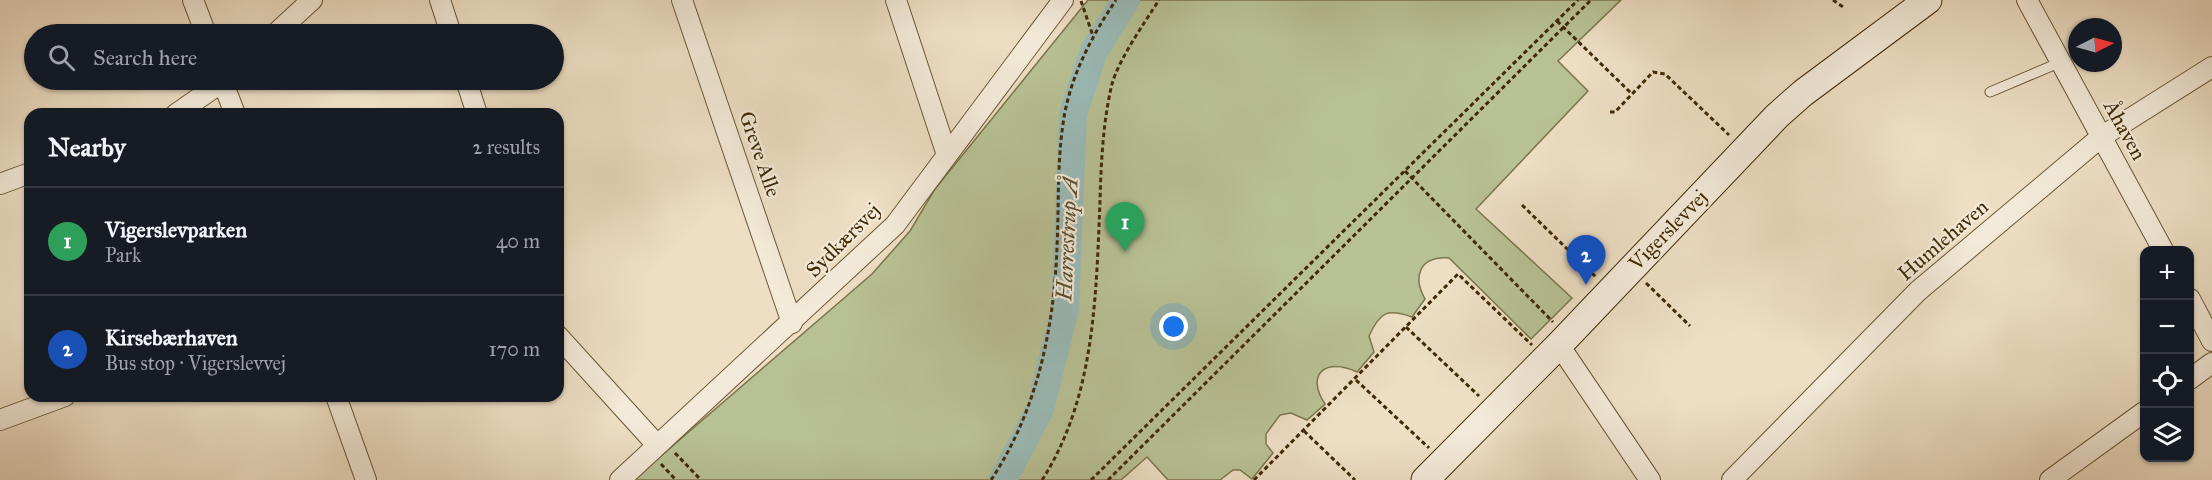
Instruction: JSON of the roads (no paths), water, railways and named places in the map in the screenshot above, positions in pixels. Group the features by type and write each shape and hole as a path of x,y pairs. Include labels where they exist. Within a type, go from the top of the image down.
{"street":[{"path":"194,0 202,24"},
{"path":"286,24 312,0"},
{"path":"440,0 448,24"},
{"name":"Greve Alle","path":"682,0 792,323"},
{"path":"896,0 947,155"},
{"name":"Sydkærsvej","path":"620,480 792,323 895,225 1063,0"},
{"name":"Vigerslevvej","path":"1434,471 1744,150 1803,93 1928,0"},
{"name":"Åhaven","path":"2027,0 2161,246"},
{"name":"Humlehaven","path":"1732,480 1918,291 2101,137 2212,67"},
{"path":"184,108 209,90"},
{"path":"226,90 232,108"},
{"path":"469,90 475,108"},
{"path":"0,184 24,175"},
{"path":"2191,300 2212,341"},
{"path":"564,342 660,443"},
{"path":"1557,346 1650,480"},
{"path":"2194,376 2212,363"},
{"path":"0,420 49,402"},
{"path":"338,402 366,480"},
{"path":"2050,480 2140,416"}],"lane":[{"path":"1990,92 2061,62"}],"waterway":[{"name":"Harrestrup Å","path":"1003,480 1040,409 1065,309 1073,114 1094,51 1126,0"}],"place":[{"name":"Vigerslevparken","path":"1125,252"},
{"name":"Kirsebærhaven","path":"1586,285"}]}
